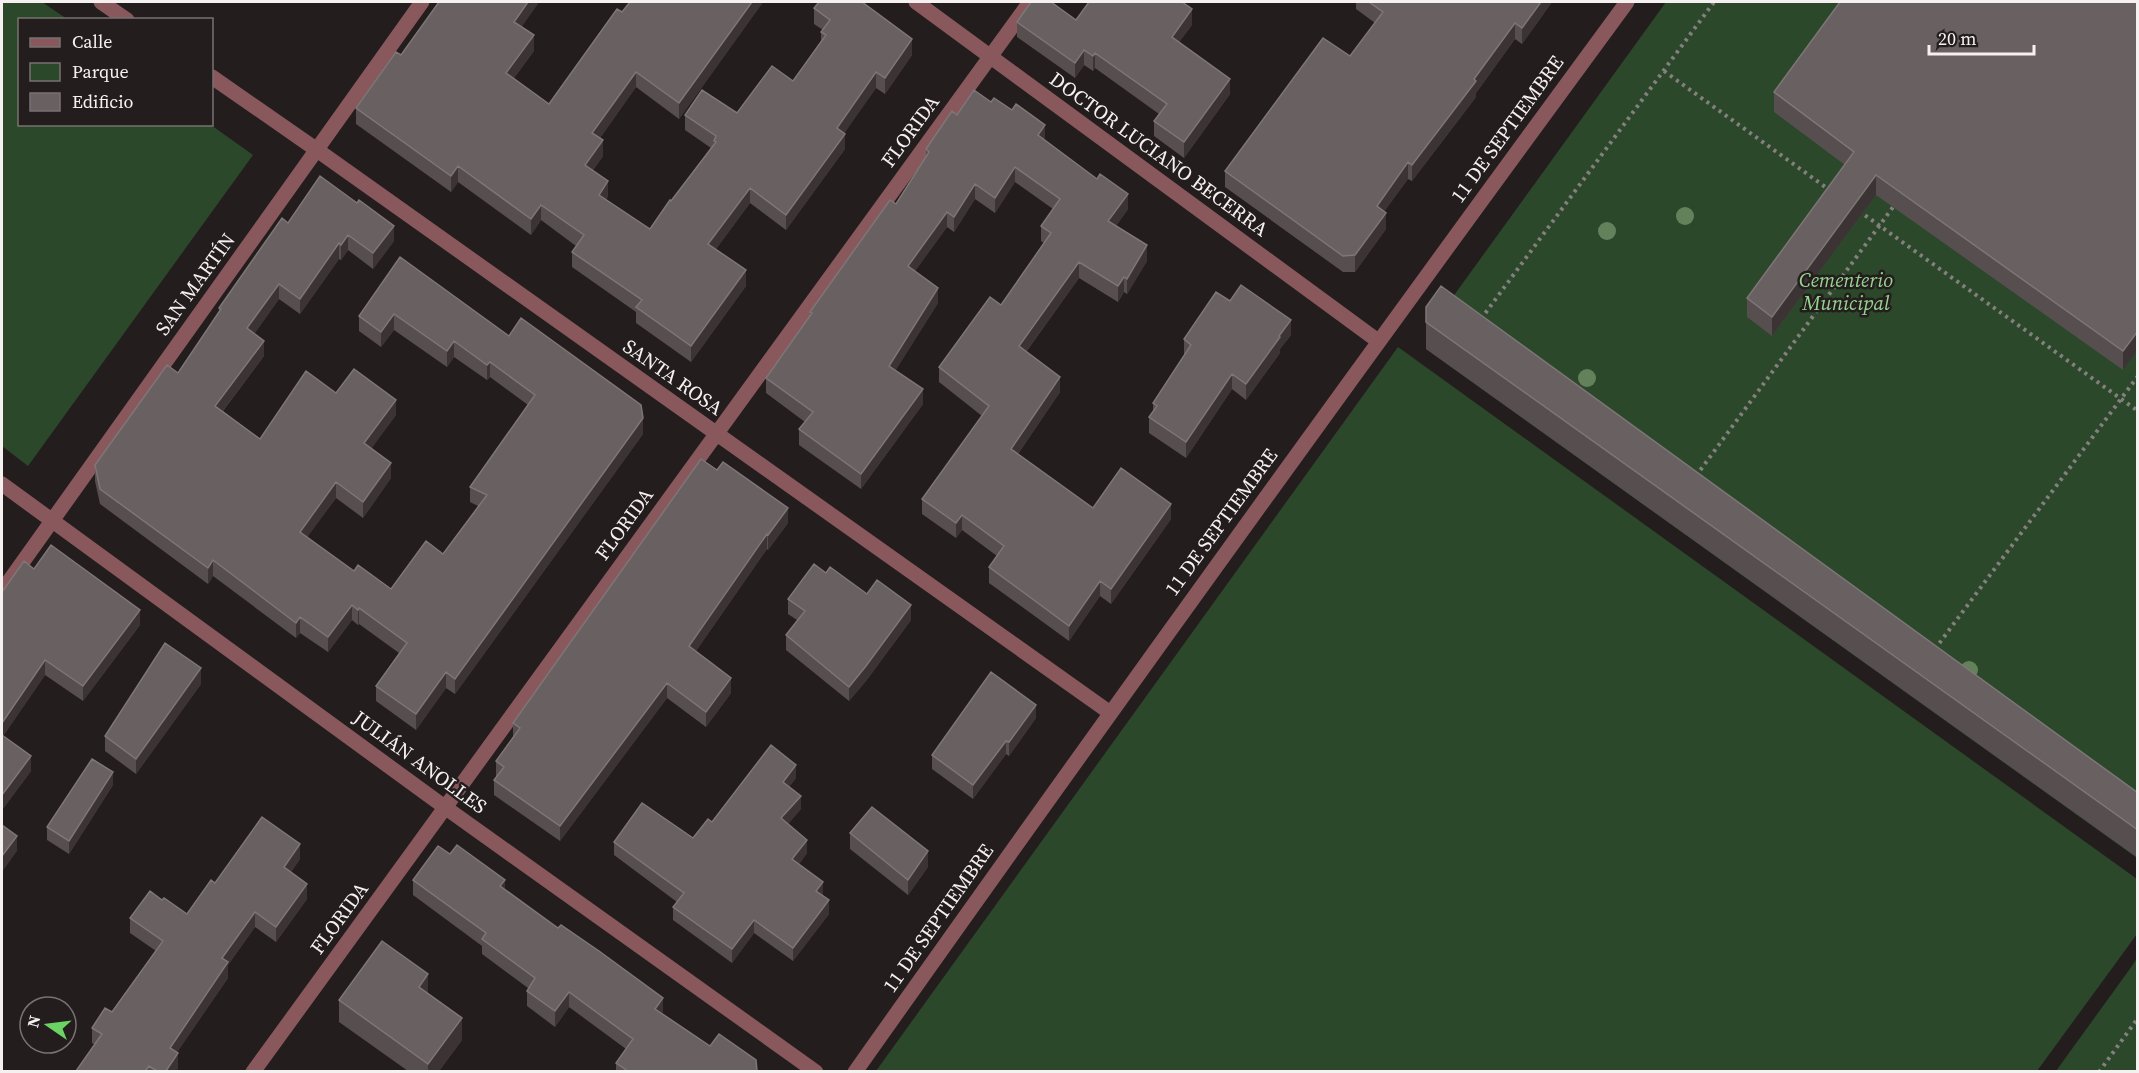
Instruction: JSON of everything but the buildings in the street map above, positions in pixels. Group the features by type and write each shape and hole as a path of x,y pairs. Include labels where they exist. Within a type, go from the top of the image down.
{"street":[{"path":"100,2 124,18"},
{"name":"SAN MARTÍN","path":"2,591 422,2"},
{"name":"DOCTOR LUCIANO BECERRA","path":"916,2 1378,341"},
{"name":"FLORIDA","path":"253,1071 446,808 715,432 1030,2"},
{"name":"11 DE SEPTIEMBRE","path":"855,1071 1109,712 1627,2"},
{"name":"SANTA ROSA","path":"213,79 1109,712"},
{"name":"JULIÁN ANOLLES","path":"2,484 446,808 816,1071"}],"path":[{"path":"1477,325 1714,2"},
{"path":"1664,71 1832,192"},
{"path":"1692,481 1900,198"},
{"path":"1851,206 2138,411"},
{"path":"1931,655 2138,376"},
{"path":"2099,1071 2138,1017"}],"green space":[{"path":"2,2 42,2 66,18 18,18 18,126 212,126 253,155 28,466 2,446"},
{"name":"Cementerio Municipal","path":"1666,2 2137,2 2137,858 1426,349 1426,334"},
{"path":"1398,347 2137,879 2137,934 2037,1071 876,1071"},
{"path":"2137,958 2137,1071 2056,1071 2132,966"}]}
